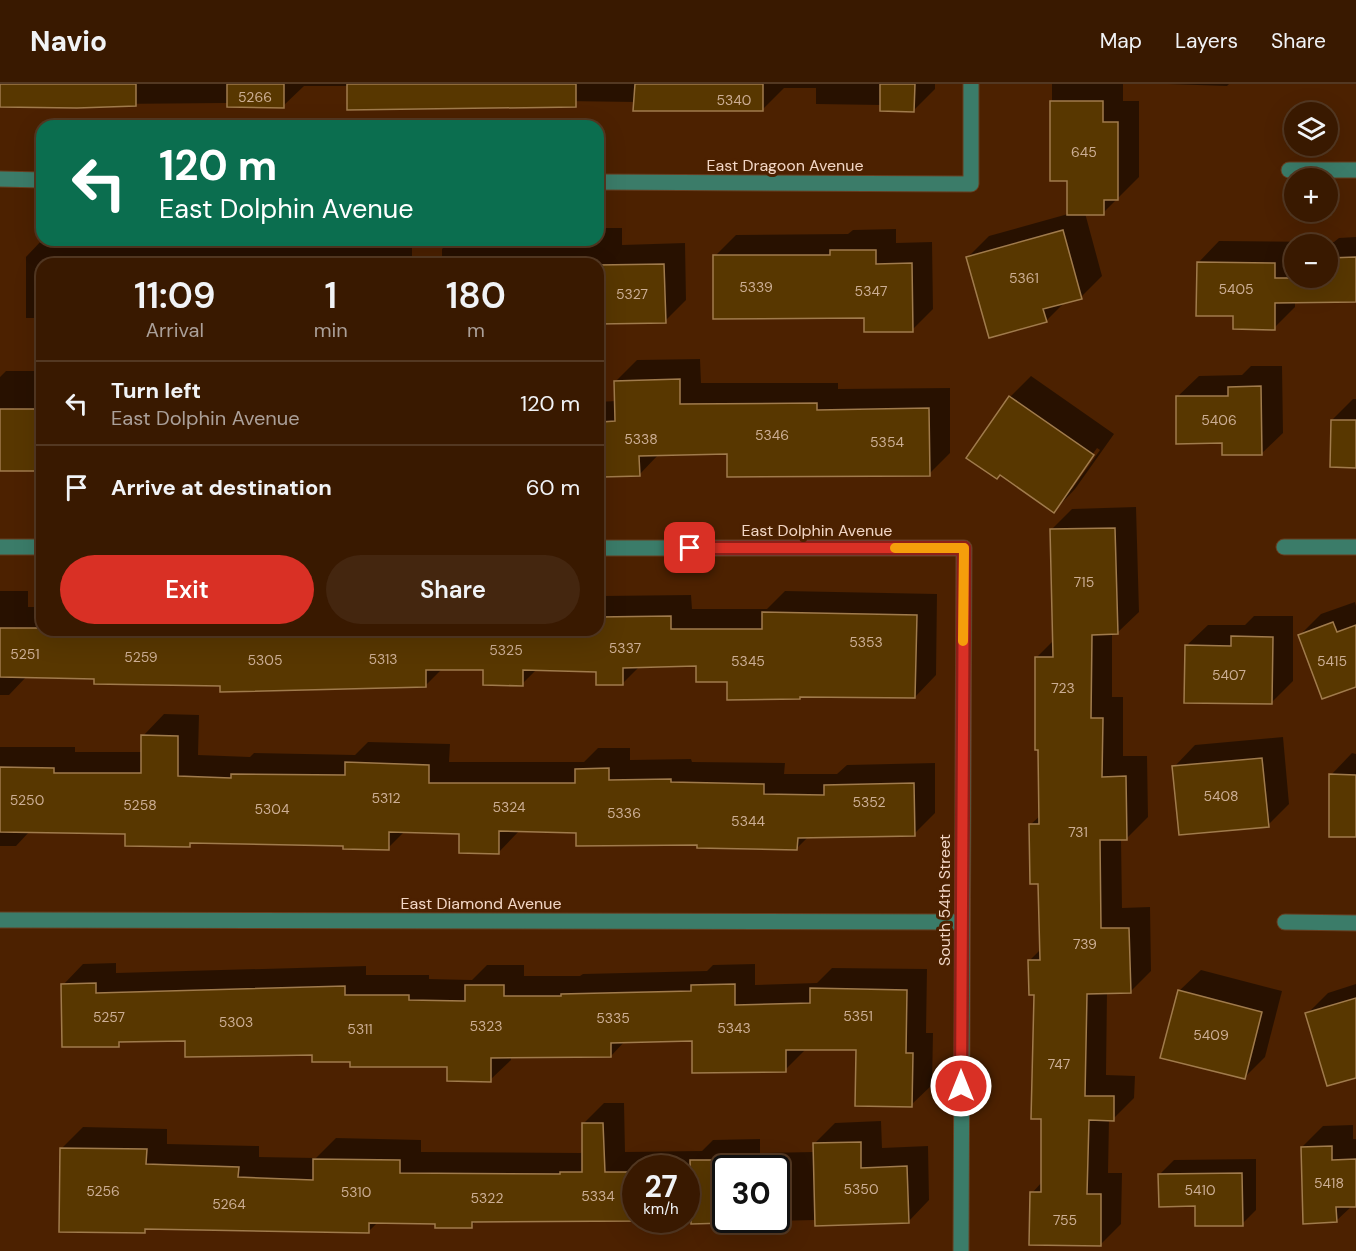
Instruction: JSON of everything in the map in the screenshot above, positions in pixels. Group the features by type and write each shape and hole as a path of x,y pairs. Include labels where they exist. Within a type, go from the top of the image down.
{"street":[{"name":"East Dragoon Avenue","path":"604,182 970,184 971,84"},
{"path":"1338,170 1356,170"},
{"path":"0,180 36,180"},
{"path":"0,546 36,547"},
{"path":"1284,547 1356,547"},
{"name":"East Dolphin Avenue","path":"604,548 964,548"},
{"name":"South 54th Street","path":"961,1251 964,548"},
{"name":"East Diamond Avenue","path":"0,920 961,922"},
{"path":"1285,922 1356,923"}],"building":[{"path":"0,84 136,84 136,106 0,107"},
{"path":"227,84 284,84 284,108 227,107"},
{"path":"347,84 576,84 576,107 347,110"},
{"path":"635,84 763,84 763,111 633,111"},
{"path":"880,84 915,84 914,112 880,111"},
{"path":"1050,101 1103,101 1103,122 1118,122 1118,200 1104,200 1104,215 1067,215 1067,181 1050,181"},
{"path":"1063,230 1082,299 1043,309 1047,322 989,338 966,257"},
{"path":"830,250 876,250 876,264 912,263 913,332 864,332 864,318 713,319 713,255 830,255"},
{"path":"1356,257 1356,302 1275,303 1275,330 1233,329 1233,316 1196,316 1197,262 1275,263 1275,278 1284,278 1284,288 1338,288 1338,258"},
{"path":"664,264 666,323 604,324 604,265"},
{"path":"680,379 680,404 817,403 817,410 929,408 930,476 727,477 727,454 639,456 640,476 604,477 604,422 615,421 614,381"},
{"path":"1261,386 1262,455 1222,455 1222,443 1176,444 1176,396 1228,396 1228,387"},
{"path":"1009,396 1094,455 1054,513 1000,475 997,479 966,458"},
{"path":"0,409 36,409 36,471 0,471"},
{"path":"1331,420 1356,420 1356,468 1330,467"},
{"path":"1115,528 1118,634 1092,635 1091,718 1103,718 1102,777 1126,776 1127,840 1100,840 1101,928 1129,928 1131,993 1087,994 1085,1096 1114,1096 1114,1121 1089,1120 1087,1194 1101,1194 1101,1246 1029,1245 1030,1192 1041,1192 1041,1119 1031,1119 1034,995 1029,995 1028,960 1040,960 1038,884 1030,884 1029,824 1039,824 1038,750 1035,750 1035,657 1053,657 1050,529"},
{"path":"762,612 917,615 915,698 800,697 800,699 727,700 727,682 696,682 696,666 623,668 623,685 596,685 596,672 523,670 523,686 483,685 483,670 426,670 426,687 220,692 220,686 94,684 94,679 0,677 0,628 36,628 36,636 604,636 604,617 671,616 671,629 762,629"},
{"path":"1333,622 1337,632 1356,625 1356,687 1322,699 1298,635"},
{"path":"1231,636 1273,637 1272,704 1184,703 1185,645 1231,646"},
{"path":"141,735 178,736 178,776 231,778 231,774 345,775 345,762 429,765 429,783 575,783 575,769 609,768 609,780 671,779 671,782 764,784 764,794 824,795 824,785 914,783 915,836 798,838 797,850 697,848 697,845 576,846 576,833 499,831 499,854 459,853 459,834 389,832 389,850 343,849 343,846 190,843 190,847 125,846 125,834 0,832 0,767 54,768 54,773 141,773"},
{"path":"1262,758 1269,827 1179,835 1172,766"},
{"path":"1329,774 1356,775 1356,837 1329,837"},
{"path":"96,983 96,993 345,986 345,995 409,995 409,1000 465,1001 465,985 504,985 504,996 561,996 561,994 691,991 691,985 735,984 735,1005 810,1003 810,988 907,990 906,1053 913,1053 912,1107 855,1106 856,1050 786,1050 786,1072 692,1073 692,1041 611,1043 611,1057 491,1058 491,1082 447,1081 447,1067 350,1067 350,1062 312,1062 312,1055 185,1057 185,1041 119,1042 119,1047 62,1047 61,984"},
{"path":"1178,990 1262,1012 1245,1079 1160,1058"},
{"path":"1356,998 1356,1078 1327,1086 1305,1013"},
{"path":"582,1123 603,1123 605,1172 622,1172 622,1221 472,1222 472,1228 435,1228 435,1224 369,1223 369,1233 145,1229 145,1233 59,1232 60,1148 147,1149 146,1164 239,1167 238,1177 313,1180 313,1159 400,1160 400,1173 560,1174 560,1172 582,1172"},
{"path":"861,1142 861,1168 907,1166 909,1223 815,1226 813,1143"},
{"path":"1332,1146 1332,1160 1356,1159 1356,1207 1336,1207 1337,1222 1303,1224 1301,1147"},
{"path":"700,1160 712,1160 712,1223 700,1224"},
{"path":"1242,1173 1243,1226 1195,1226 1195,1206 1159,1207 1158,1174"}],"slow traffic":[{"path":"895,548 964,548 963,641"}],"route":[{"path":"690,548 964,548 961,1086"}]}
